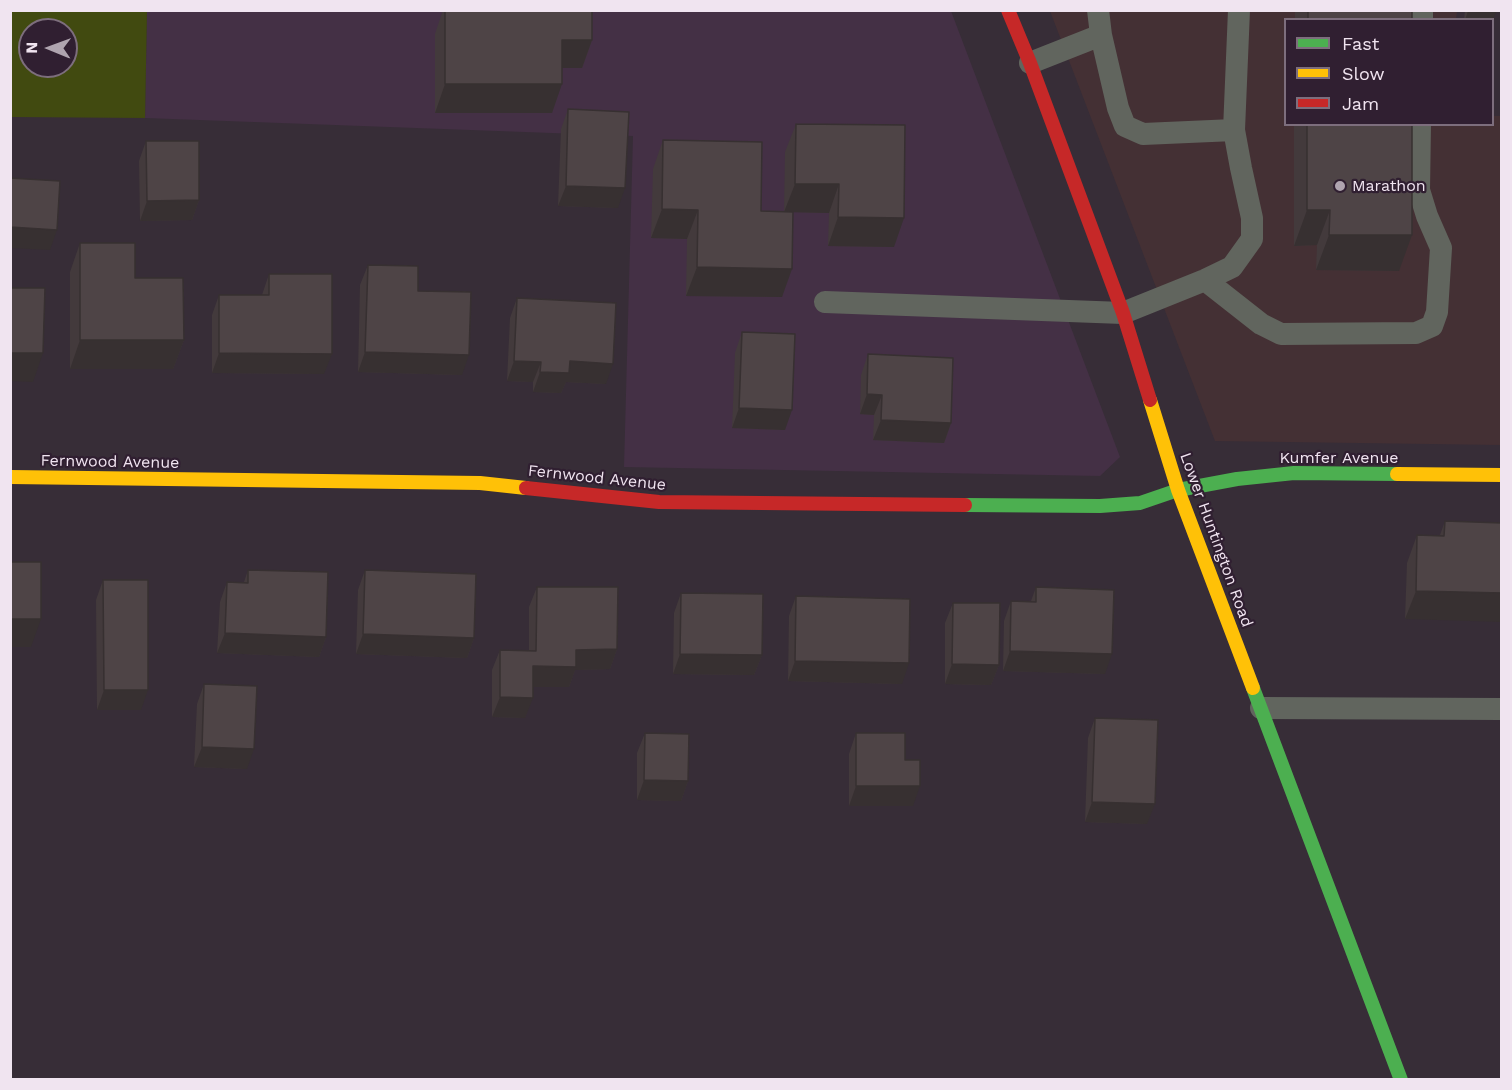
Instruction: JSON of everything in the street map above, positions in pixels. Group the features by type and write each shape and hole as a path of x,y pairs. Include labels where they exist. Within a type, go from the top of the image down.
{"street":[{"name":"Lower Huntington Road","path":"1008,10 1030,63 1123,314 1178,490 1401,1080"},
{"name":"Kumfer Avenue","path":"1178,490 1237,479 1294,473 1502,475"},
{"name":"Fernwood Avenue","path":"10,477 480,483 660,502 1100,506 1140,503 1178,490"}],"lane":[{"path":"1098,10 1101,35 1118,108 1125,126 1143,134 1234,130"},
{"path":"825,302 1123,314 1232,267 1252,239 1252,218 1234,130 1239,10"},
{"path":"1030,63 1101,35"},
{"path":"1205,280 1261,324 1281,334 1416,333 1432,326 1437,312 1441,248 1419,190 1420,126"},
{"path":"1262,708 1502,709"}],"shaded area":[{"path":"147,11 951,11 1120,457 1100,476 624,467 633,136 145,118"},
{"path":"1050,11 1457,11 1456,18 1284,18 1284,126 1494,126 1494,116 1501,116 1501,445 1215,441"}],"green space":[{"path":"11,10 147,11 145,118 11,117"}],"building":[{"path":"445,10 592,10 592,40 562,40 562,84 445,84"},
{"path":"1308,10 1412,10 1412,18 1308,18"},
{"path":"1496,10 1496,12 1468,11"},
{"path":"568,109 629,112 625,188 566,186"},
{"path":"796,124 905,125 904,218 838,217 839,184 795,184"},
{"path":"1307,126 1412,126 1412,235 1329,235 1330,210 1307,210"},
{"path":"663,140 762,142 761,211 793,212 792,269 697,267 698,210 662,209"},
{"path":"146,141 199,141 199,200 147,201"},
{"path":"10,178 60,181 57,230 10,227"},
{"path":"80,243 135,243 135,278 183,278 184,340 80,340"},
{"path":"368,265 418,266 418,291 471,292 469,355 365,352"},
{"path":"269,274 332,274 332,354 219,353 219,295 269,295"},
{"path":"10,288 45,288 43,353 10,353"},
{"path":"517,298 616,303 613,364 570,361 569,373 540,372 541,362 514,361"},
{"path":"742,332 795,334 792,410 739,408"},
{"path":"868,354 953,358 951,423 881,420 882,395 867,394"},
{"path":"1445,521 1502,523 1502,593 1416,591 1417,535 1444,536"},
{"path":"10,562 41,562 41,619 10,619"},
{"path":"248,570 328,572 326,637 225,633 227,582 248,583"},
{"path":"365,570 476,574 474,638 363,634"},
{"path":"103,580 148,580 148,690 104,690"},
{"path":"537,587 618,587 617,649 576,650 576,667 533,666 533,698 500,697 500,650 536,651"},
{"path":"1036,587 1114,590 1112,654 1010,651 1011,601 1036,602"},
{"path":"681,593 763,594 762,655 680,654"},
{"path":"796,596 910,599 909,663 795,661"},
{"path":"953,603 1000,603 999,665 952,664"},
{"path":"204,684 257,686 254,749 202,747"},
{"path":"1095,718 1158,720 1155,804 1092,802"},
{"path":"645,733 689,734 688,781 644,780"},
{"path":"856,733 905,733 905,760 920,760 920,786 856,786"}],"traffic: fast":[{"path":"965,505 1100,506 1140,503 1178,490 1237,479 1294,473 1397,474"},
{"path":"1253,688 1401,1080"}],"traffic: slow":[{"path":"1150,400 1178,490 1253,688"},
{"path":"1397,474 1502,475"},
{"path":"10,477 480,483 526,488"}],"traffic: jam":[{"path":"1008,10 1123,313 1150,400"},
{"path":"526,488 659,502 965,505"}],"place":[{"name":"Marathon","path":"1340,186"}]}
